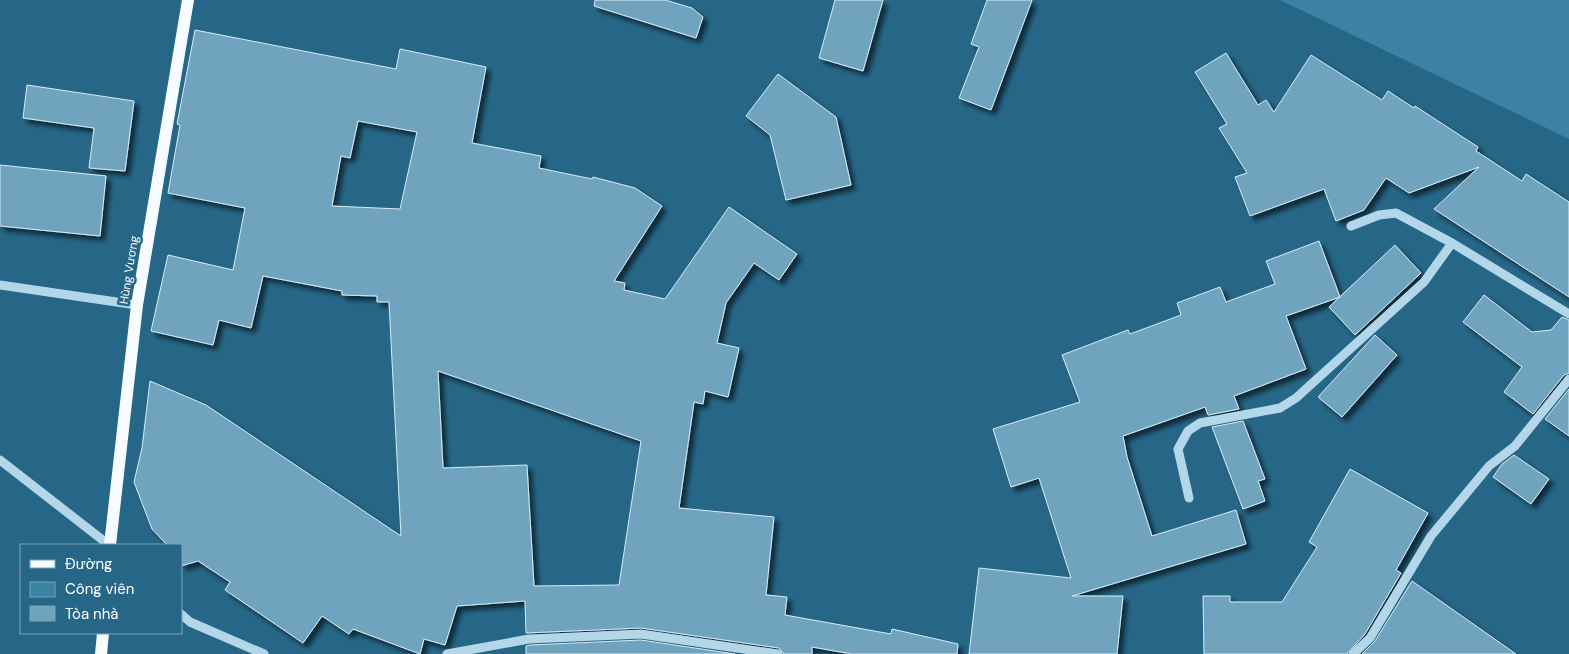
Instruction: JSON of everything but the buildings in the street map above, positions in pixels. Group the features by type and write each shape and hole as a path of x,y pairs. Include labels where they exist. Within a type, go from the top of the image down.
{"main road":[{"name":"Hùng Vương","path":"109,544 137,305 188,0"},
{"path":"101,654 103,634"}],"street":[{"path":"1351,226 1379,215 1396,212 1452,243 1569,314"},
{"path":"1189,498 1178,449 1188,432 1200,423 1280,408 1296,398 1424,282 1452,243"},
{"path":"0,285 137,305"},
{"path":"1353,654 1370,638 1431,536 1489,466 1515,446 1569,379"},
{"path":"0,460 108,544"},
{"path":"182,615 190,622 264,654"},
{"path":"447,654 529,639 641,634 778,654"}],"green space":[{"path":"1280,0 1569,0 1569,139"}]}
